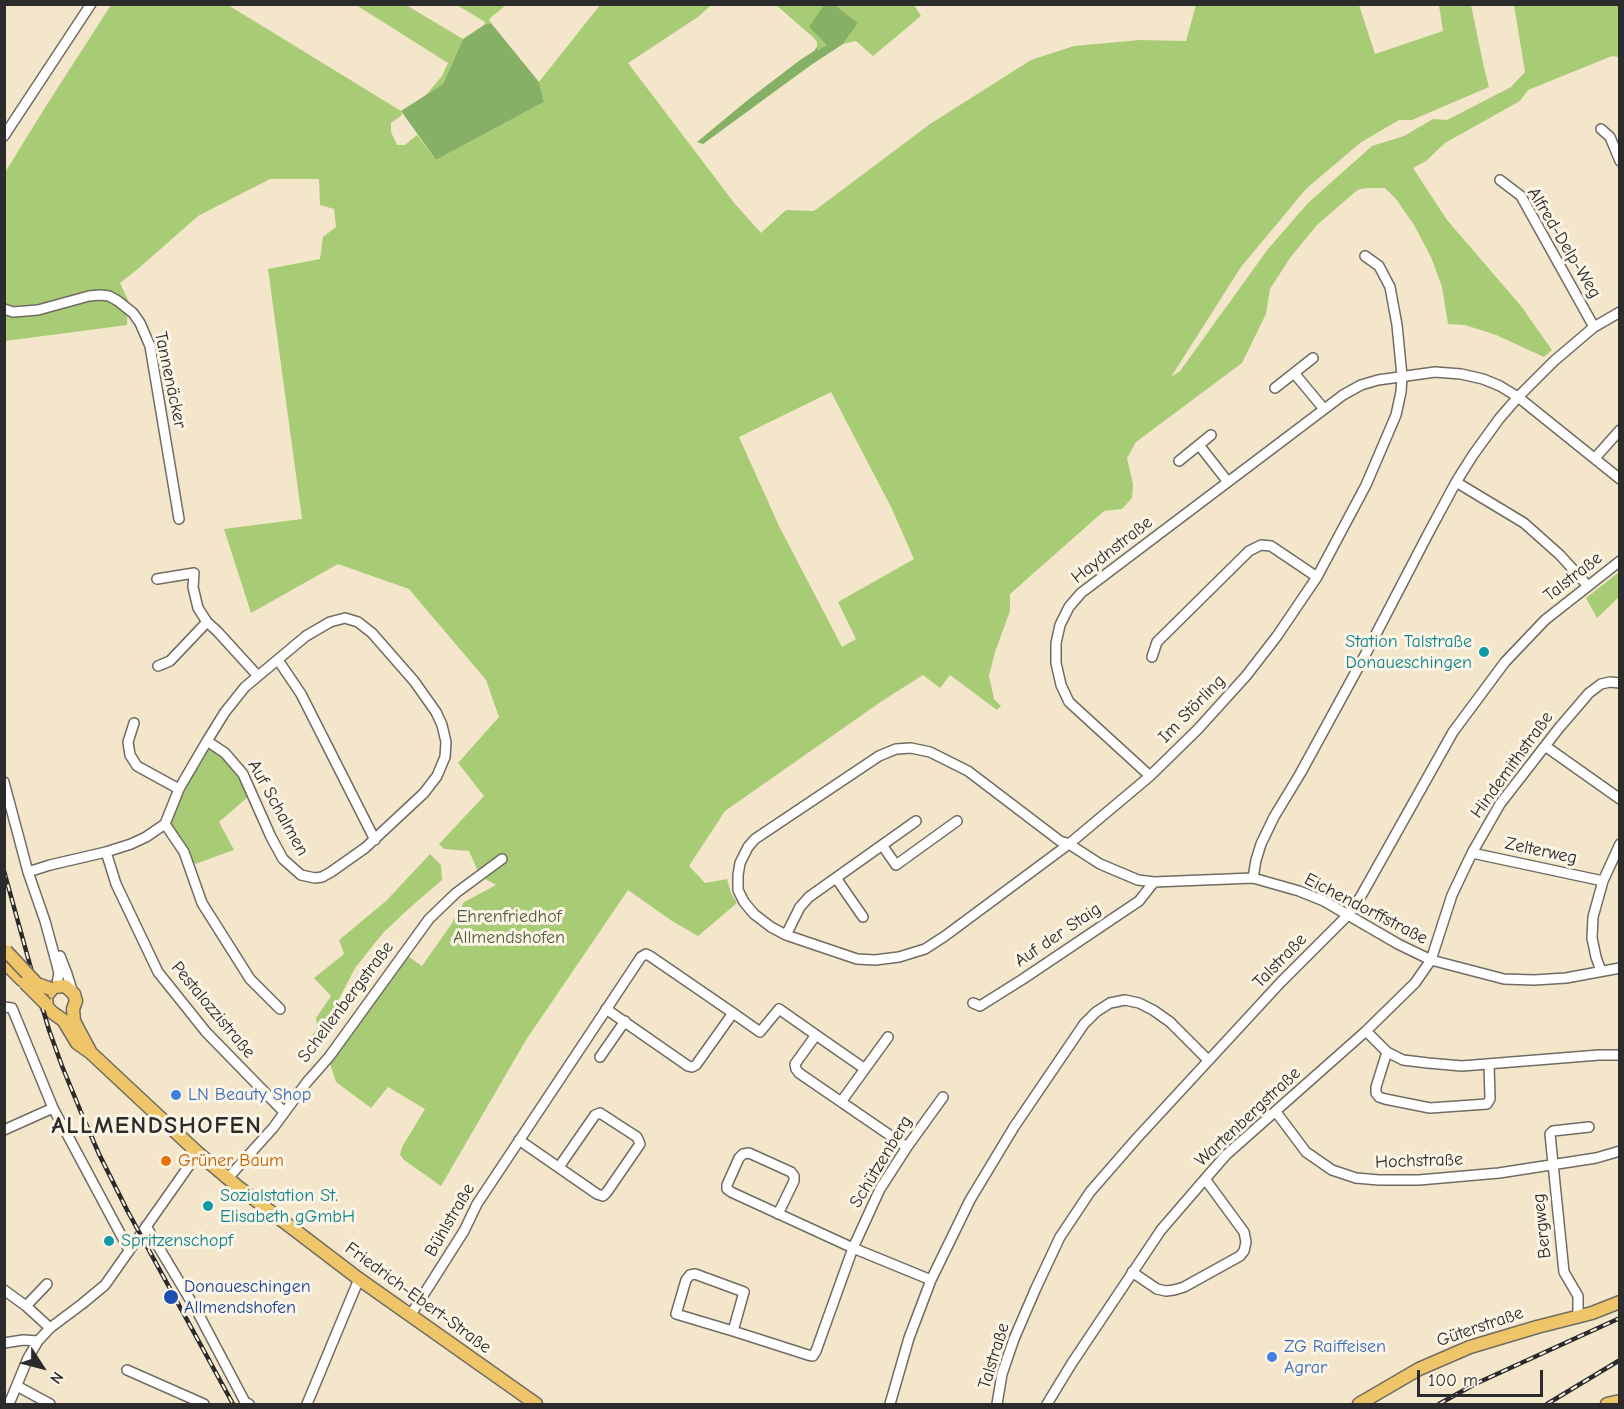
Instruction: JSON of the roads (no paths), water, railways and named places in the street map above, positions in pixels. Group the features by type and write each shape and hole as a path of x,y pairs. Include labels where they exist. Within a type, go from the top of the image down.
{"main road":[{"path":"5,954 37,984 52,988 65,986 72,990"},
{"path":"5,954 22,980 46,1004"},
{"name":"Friedrich-Ebert-Straße","path":"52,988 46,996 46,1004 50,1011 63,1020 77,1043 91,1053 198,1153 359,1279 536,1404"},
{"name":"Friedrich-Ebert-Straße","path":"72,990 75,997 74,1021 91,1053"},
{"path":"58,1015 68,1014 73,1009"},
{"name":"Güterstraße","path":"1359,1404 1440,1359 1507,1335 1592,1313 1620,1302"},
{"path":"1607,1404 1620,1401"}],"street":[{"path":"4,136 91,4"},
{"path":"1601,129 1610,137 1620,161"},
{"name":"Alfred-Delp-Weg","path":"1500,180 1521,196 1594,327"},
{"name":"Im Störling","path":"786,935 857,959 875,960 899,957 925,949 1070,844 1150,776 1198,729 1238,685 1277,636 1317,577 1366,485 1396,415 1402,376 1390,287 1379,266 1365,256"},
{"name":"Tannenäcker","path":"4,309 13,312 38,310 100,295 118,301 133,313 150,346 179,519"},
{"path":"1253,878 1261,844 1274,817 1359,667 1456,482 1473,455 1499,419 1554,361 1594,327 1620,312"},
{"path":"1275,388 1313,358"},
{"name":"Haydnstraße","path":"1150,776 1069,702 1061,685 1056,663 1056,643 1060,625 1069,607 1081,593 1343,395 1361,385 1378,380 1435,372 1461,374 1483,380 1500,386 1518,397 1620,479"},
{"path":"1294,373 1324,409"},
{"path":"1595,458 1620,430"},
{"path":"1179,461 1211,435"},
{"path":"1198,445 1228,482"},
{"path":"1456,482 1524,524 1560,555 1588,586"},
{"path":"1152,657 1157,642 1249,551 1260,545 1270,546 1317,577"},
{"name":"Talstraße","path":"997,1404 1002,1374 1014,1339 1060,1238 1090,1192 1208,1060 1348,915 1361,896 1453,732 1505,662 1545,620 1620,561"},
{"path":"157,579 194,573 193,587 198,608 207,622 258,676"},
{"name":"Auf Schalmen","path":"165,824 179,789 207,741 231,704 245,687 306,636 330,622 345,618 358,622 372,633 414,681 436,712 446,742 445,757 437,777 416,801 365,848 322,877 315,878 301,875 284,859 271,837 243,774 225,753 207,741"},
{"path":"158,666 170,661 207,622"},
{"path":"278,660 301,694 375,840"},
{"name":"Hindemithstraße","path":"1431,960 1452,895 1472,853 1500,804 1589,693 1601,684 1620,683"},
{"path":"134,723 128,742 130,755 138,766 179,789"},
{"path":"1545,746 1620,799"},
{"name":"Eichendorffstraße","path":"786,935 754,914 738,890 740,863 748,847 755,838 879,756 896,749 912,748 930,752 968,771 1060,841 1070,844 1100,864 1138,880 1154,882 1253,878 1299,891 1324,901 1398,944 1431,960 1504,979 1566,978 1620,968"},
{"name":"Friedrich-Ebert-Straße","path":"4,782 59,974 57,983 52,988"},
{"path":"786,935 800,907 809,897 916,821"},
{"path":"882,845 896,865 957,821"},
{"path":"28,872 131,844 165,824 184,852 202,903 250,979 280,1009"},
{"path":"1601,971 1592,938 1593,917 1604,881 1620,844"},
{"name":"Pestalozzistraße","path":"106,852 116,884 158,972 206,1032 284,1112"},
{"name":"Zelterweg","path":"1472,853 1604,881"},
{"name":"Schellenbergstraße","path":"228,1178 273,1128 329,1057 429,919 456,893 502,859"},
{"path":"836,878 863,917"},
{"name":"Auf der Staig","path":"974,1003 980,1006 1023,979 1139,901 1154,882"},
{"name":"Friedrich-Ebert-Straße","path":"50,939 68,974 72,990"},
{"name":"Bühlstraße","path":"410,1316 464,1231 477,1204 640,957 646,954 760,1032 779,1010 816,1035"},
{"name":"Wartenbergstraße","path":"1047,1404 1161,1230 1205,1179 1226,1155 1366,1031 1415,983 1431,960"},
{"path":"891,1404 909,1338 932,1281 970,1200 1014,1127 1084,1024 1110,1003 1125,1000 1139,1003 1170,1023 1208,1060"},
{"path":"4,1007 12,1008 53,1108 129,1250"},
{"path":"606,1008 692,1067 696,1065 733,1013"},
{"path":"600,1057 625,1021"},
{"path":"1366,1031 1387,1052 1403,1060 1428,1063 1462,1066 1620,1055"},
{"path":"865,1069 816,1035 795,1064 799,1073 907,1147"},
{"path":"841,1102 888,1037"},
{"path":"1387,1052 1376,1087 1379,1097 1430,1108 1486,1104 1490,1099 1489,1064"},
{"name":"Schützenberg","path":"733,1330 813,1356 853,1248 880,1189 943,1097"},
{"path":"4,1130 53,1108"},
{"name":"Hochstraße","path":"1276,1112 1306,1152 1332,1170 1356,1178 1419,1180 1499,1173 1596,1158 1620,1151"},
{"path":"519,1140 558,1167 597,1194 603,1196 640,1144 637,1137 600,1113 595,1115 558,1167"},
{"path":"1553,1165 1550,1134 1553,1131 1589,1127"},
{"path":"4,1401 10,1404 28,1358 38,1341 50,1328 105,1285 198,1153"},
{"path":"778,1214 794,1181 794,1176 791,1172 749,1153 743,1154 726,1185 731,1192 778,1214 853,1248 932,1281"},
{"name":"Bergweg","path":"1553,1165 1564,1272 1578,1296 1578,1316"},
{"path":"1132,1272 1157,1289 1174,1290 1184,1287 1240,1256 1244,1251 1246,1242 1244,1232 1205,1179"},
{"path":"146,1226 198,1313 244,1402 249,1404"},
{"path":"695,1274 744,1292 733,1330 676,1314 686,1280 690,1275 695,1274"},
{"path":"307,1404 359,1279"},
{"path":"26,1306 47,1284"},
{"path":"4,1290 50,1328"},
{"path":"4,1343 23,1340 38,1341"},
{"path":"127,1370 204,1404"},
{"path":"17,1386 50,1404"}],"railway":[{"path":"4,871 49,1030 83,1117 127,1210 233,1404"},
{"path":"1439,1404 1475,1384 1620,1318"},
{"path":"1547,1404 1620,1360"}],"place":[{"name":"Station Talstraße Donaueschingen","path":"1484,652"},
{"name":"LN Beauty Shop","path":"176,1095"},
{"name":"Grüner Baum","path":"166,1161"},
{"name":"Sozialstation St. Elisabeth gGmbH","path":"208,1206"},
{"name":"Spritzenschopf","path":"109,1241"},
{"name":"Donaueschingen Allmendshofen","path":"171,1297"},
{"name":"ZG Raiffeisen Agrar","path":"1272,1357"}],"district":[{"name":"ALLMENDSHOFEN","path":"157,1126"}],"park label":[{"name":"Ehrenfriedhof Allmendshofen","path":"509,927"}]}
